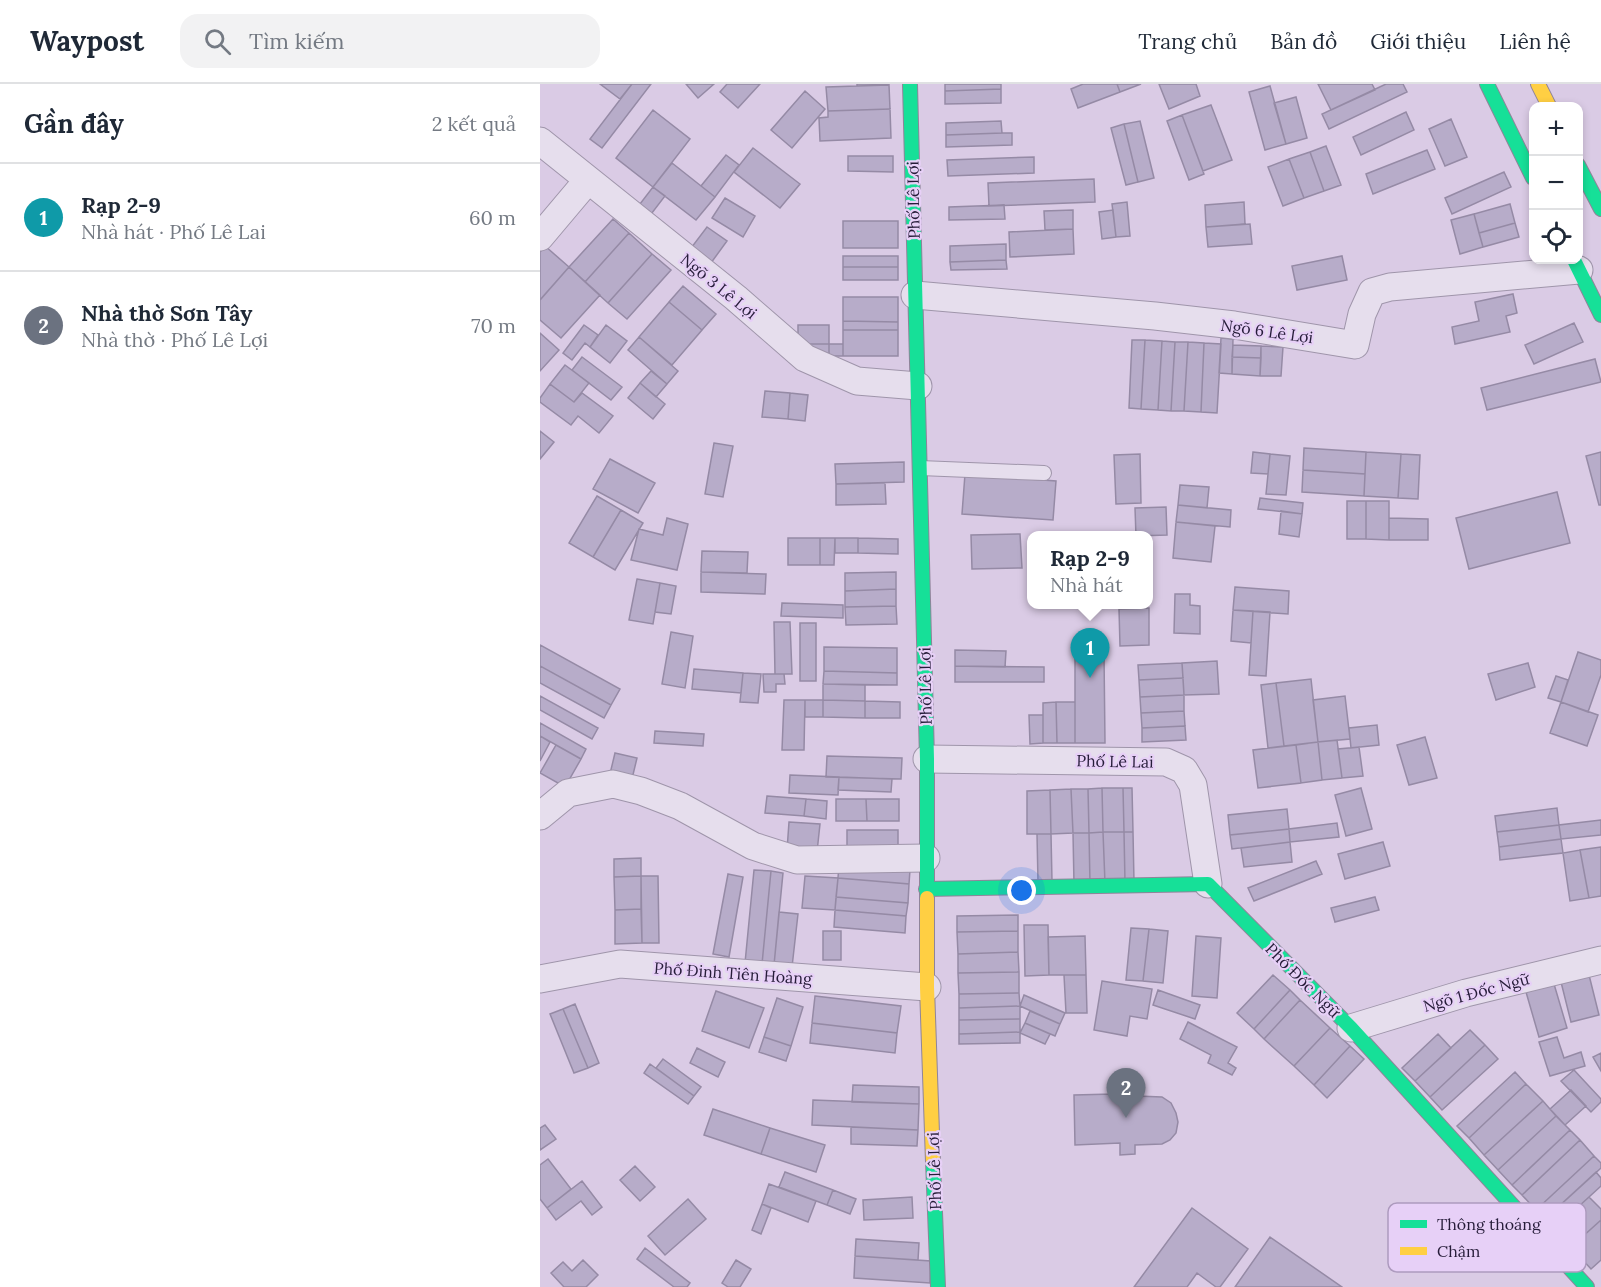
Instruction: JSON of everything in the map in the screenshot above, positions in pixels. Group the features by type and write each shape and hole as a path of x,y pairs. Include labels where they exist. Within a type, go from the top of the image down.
{"main road":[{"name":"Phố Lê Lợi","path":"910,84 927,759 927,987 938,1287"},
{"path":"1487,84 1529,170"},
{"path":"1538,84 1547,102"},
{"path":"1583,175 1601,209"},
{"path":"1576,265 1601,315"},
{"path":"926,889 1208,884"},
{"name":"Phố Đốc Ngữ","path":"1208,884 1351,1028 1510,1203"},
{"name":"Phố Đốc Ngữ","path":"1573,1272 1587,1287"}],"street":[{"name":"Ngõ 3 Lê Lợi","path":"540,141 736,298 805,358 857,381 918,386"},
{"path":"540,237 588,180"},
{"name":"Ngõ 6 Lê Lợi","path":"915,296 1200,321 1355,345 1362,314 1372,292 1390,287 1576,265"},
{"name":"Phố Lê Lai","path":"927,759 1166,762 1184,770 1193,785 1208,884"},
{"path":"540,816 568,794 613,784 641,790 680,806 753,846 797,860 926,858"},
{"name":"Ngõ 1 Đốc Ngữ","path":"1351,1028 1466,993 1601,960"},
{"name":"Phố Đinh Tiên Hoàng","path":"540,979 620,964 927,987"}],"lane":[{"path":"920,468 1044,473"}],"building":[{"path":"600,84 632,84 620,99"},
{"path":"632,84 651,84 602,148 590,139"},
{"path":"686,84 714,84 698,98"},
{"path":"727,84 760,84 738,108 720,92"},
{"path":"857,84 889,84 889,85 857,86"},
{"path":"945,84 1001,84 1001,89 945,91"},
{"path":"1083,84 1117,84 1120,92 1078,108 1071,89"},
{"path":"1117,84 1141,84 1120,92"},
{"path":"1159,84 1196,84 1200,96 1169,109"},
{"path":"1318,84 1372,84 1375,90 1331,110"},
{"path":"1386,84 1403,84 1407,92 1329,129 1322,114"},
{"path":"889,85 890,109 828,111 826,87"},
{"path":"1270,86 1286,144 1265,150 1249,92"},
{"path":"1001,89 1001,103 945,104 945,91"},
{"path":"805,91 825,109 792,148 771,130"},
{"path":"1296,97 1307,138 1286,144 1274,103"},
{"path":"1211,105 1232,160 1203,171 1182,115"},
{"path":"890,109 891,138 820,141 819,118 828,117 828,111"},
{"path":"653,110 690,139 653,187 616,158"},
{"path":"1406,112 1414,130 1361,155 1353,137"},
{"path":"1182,115 1204,174 1189,180 1167,121"},
{"path":"1451,119 1467,157 1445,166 1429,129"},
{"path":"1001,121 1002,133 946,135 946,123"},
{"path":"1140,121 1154,178 1138,182 1124,124"},
{"path":"1124,124 1138,182 1126,185 1111,128"},
{"path":"1012,133 1012,145 946,147 946,135"},
{"path":"1326,146 1341,185 1324,191 1310,152"},
{"path":"753,148 800,184 780,208 734,172"},
{"path":"1427,150 1435,169 1373,194 1366,174"},
{"path":"1310,152 1324,191 1304,198 1289,159"},
{"path":"726,155 739,165 715,197 701,186"},
{"path":"848,156 893,156 893,172 848,171"},
{"path":"1034,157 1034,173 948,176 947,160"},
{"path":"1289,159 1304,198 1283,206 1268,167"},
{"path":"672,163 715,197 696,220 653,187"},
{"path":"1504,172 1511,187 1452,214 1445,198"},
{"path":"1094,179 1095,202 989,206 988,183"},
{"path":"653,187 665,196 645,222 633,213"},
{"path":"725,198 755,216 743,237 712,218"},
{"path":"1127,202 1130,236 1116,237 1112,204"},
{"path":"1244,202 1245,224 1206,227 1205,205"},
{"path":"1510,204 1515,223 1479,233 1474,214"},
{"path":"1004,205 1005,219 949,220 949,207"},
{"path":"1073,210 1073,229 1045,230 1044,211"},
{"path":"1113,210 1116,237 1102,239 1099,212"},
{"path":"1474,214 1483,247 1460,254 1451,220"},
{"path":"613,219 629,233 585,282 569,267"},
{"path":"843,221 898,221 898,248 843,248"},
{"path":"1515,223 1519,237 1483,247 1479,233"},
{"path":"1250,224 1252,244 1208,247 1206,227"},
{"path":"707,227 727,241 708,267 688,252"},
{"path":"1073,229 1074,254 1010,257 1009,232"},
{"path":"629,233 652,254 608,303 585,282"},
{"path":"1006,244 1006,260 950,262 950,246"},
{"path":"545,246 569,267 540,300 540,252"},
{"path":"652,254 671,270 627,319 608,303"},
{"path":"843,256 898,256 898,267 843,267"},
{"path":"1342,256 1347,280 1297,290 1292,266"},
{"path":"1006,260 1007,269 951,270 950,262"},
{"path":"569,267 600,295 561,338 540,320 540,300"},
{"path":"843,267 898,267 898,280 843,280"},
{"path":"683,286 716,314 702,330 669,302"},
{"path":"1513,294 1517,313 1506,316 1510,332 1455,344 1452,327 1479,321 1475,302"},
{"path":"843,297 898,297 898,322 843,321"},
{"path":"669,302 702,330 672,365 639,337"},
{"path":"843,321 898,322 898,330 843,330"},
{"path":"1574,323 1583,342 1534,364 1525,345"},
{"path":"584,325 598,335 590,347 585,343 572,360 563,353"},
{"path":"606,325 627,341 610,363 590,347"},
{"path":"798,325 829,325 829,344 798,344"},
{"path":"843,330 898,330 898,356 843,356"},
{"path":"540,333 559,350 540,371"},
{"path":"639,337 678,371 667,384 628,350"},
{"path":"1221,338 1233,339 1232,374 1219,373"},
{"path":"1132,340 1145,340 1141,409 1129,408"},
{"path":"1145,340 1162,341 1158,410 1141,409"},
{"path":"1162,341 1175,342 1171,411 1158,410"},
{"path":"1175,342 1188,342 1184,411 1171,411"},
{"path":"1188,342 1204,343 1201,412 1184,411"},
{"path":"1204,343 1221,344 1217,413 1201,412"},
{"path":"798,344 829,344 829,356"},
{"path":"829,344 843,344 843,356 829,356"},
{"path":"1233,345 1261,346 1261,358 1232,357"},
{"path":"1261,346 1283,347 1281,376 1260,376"},
{"path":"582,357 622,387 611,400 572,370"},
{"path":"1232,357 1261,358 1260,376 1232,374"},
{"path":"1595,359 1601,382 1487,410 1481,388"},
{"path":"565,365 589,383 574,402 550,384"},
{"path":"651,371 667,384 656,397 640,383"},
{"path":"640,383 665,404 653,419 628,398"},
{"path":"550,384 574,402 582,393 613,416 599,433 578,416 571,425 540,402 540,398"},
{"path":"765,391 790,393 788,419 762,417"},
{"path":"790,393 808,395 805,421 788,419"},
{"path":"540,431 554,442 540,459"},
{"path":"714,443 733,446 723,497 705,494"},
{"path":"1304,448 1366,452 1365,474 1303,470"},
{"path":"1253,452 1270,454 1268,474 1251,473"},
{"path":"1366,452 1401,454 1398,498 1364,496"},
{"path":"1601,452 1601,505 1599,505 1586,456"},
{"path":"1140,454 1141,503 1116,504 1114,455"},
{"path":"1270,454 1290,456 1286,495 1266,494"},
{"path":"1401,454 1420,455 1418,499 1398,498"},
{"path":"610,459 655,483 638,513 593,489"},
{"path":"904,462 904,482 836,484 835,464"},
{"path":"1303,470 1365,474 1364,496 1302,492"},
{"path":"965,474 1056,481 1053,520 962,514"},
{"path":"885,483 886,504 836,505 836,484"},
{"path":"1180,485 1209,487 1207,508 1178,505"},
{"path":"1557,492 1570,543 1469,569 1456,518"},
{"path":"597,496 621,510 593,557 569,543"},
{"path":"1260,498 1303,503 1302,514 1258,509"},
{"path":"1347,501 1366,501 1366,539 1347,539"},
{"path":"1366,501 1389,501 1389,540 1366,539"},
{"path":"1178,505 1231,510 1230,527 1176,522"},
{"path":"1166,507 1167,535 1153,535 1153,531 1136,531 1135,508"},
{"path":"621,510 643,523 615,570 593,557"},
{"path":"1281,511 1302,514 1299,537 1279,534"},
{"path":"667,518 688,524 677,570 631,560 639,529 663,535"},
{"path":"1389,518 1428,519 1428,540 1389,540"},
{"path":"1176,522 1215,526 1211,562 1173,558"},
{"path":"1020,534 1022,568 972,569 971,535"},
{"path":"788,538 820,538 820,565 788,565"},
{"path":"820,538 835,538 834,565 820,565"},
{"path":"835,538 858,538 858,553 835,553"},
{"path":"858,538 898,539 898,554 858,553"},
{"path":"702,551 748,552 747,573 701,572"},
{"path":"701,572 766,574 765,594 701,592"},
{"path":"896,572 896,589 845,591 845,573"},
{"path":"637,579 660,583 653,624 629,620"},
{"path":"660,583 676,586 671,614 655,612"},
{"path":"1235,587 1289,591 1288,614 1233,610"},
{"path":"896,589 896,606 845,607 845,591"},
{"path":"1175,594 1190,594 1190,605 1200,606 1200,634 1174,633"},
{"path":"782,603 843,605 843,618 781,616"},
{"path":"896,606 897,624 846,625 845,607"},
{"path":"1119,609 1149,609 1149,645 1120,646"},
{"path":"1233,610 1253,611 1251,643 1231,641"},
{"path":"1253,611 1270,612 1266,676 1249,675"},
{"path":"774,622 790,622 792,674 775,674"},
{"path":"800,623 816,623 816,681 800,681"},
{"path":"671,632 693,636 685,688 662,684"},
{"path":"540,645 620,689 611,705 540,666"},
{"path":"824,647 897,648 897,673 824,671"},
{"path":"955,650 1006,651 1005,667 955,666"},
{"path":"1578,652 1601,660 1601,675 1588,712 1561,702"},
{"path":"1075,654 1104,654 1105,743 1075,743"},
{"path":"1217,661 1219,694 1184,695 1182,663"},
{"path":"1182,663 1183,678 1139,680 1138,665"},
{"path":"1528,663 1535,687 1496,700 1488,674"},
{"path":"540,666 611,705 604,718 540,683"},
{"path":"955,666 1044,667 1044,682 955,682"},
{"path":"694,669 743,673 741,693 692,689"},
{"path":"824,671 897,673 897,685 823,684"},
{"path":"743,673 761,674 758,703 740,702"},
{"path":"763,674 784,674 785,684 776,684 776,692 764,692"},
{"path":"1556,676 1568,680 1561,702 1548,698"},
{"path":"1183,678 1184,695 1140,697 1139,680"},
{"path":"1311,679 1318,742 1284,746 1276,683"},
{"path":"1276,683 1284,746 1268,748 1261,685"},
{"path":"823,684 865,685 865,701 823,700"},
{"path":"1184,695 1184,711 1141,713 1140,697"},
{"path":"540,696 598,728 592,739 540,710"},
{"path":"1345,696 1350,739 1318,742 1313,700"},
{"path":"784,700 805,700 804,750 782,750"},
{"path":"805,700 823,700 823,717 805,717"},
{"path":"823,700 865,701 865,718 823,717"},
{"path":"865,701 900,702 900,718 865,718"},
{"path":"1056,702 1057,743 1043,743 1043,703"},
{"path":"1056,702 1075,702 1075,743 1057,743"},
{"path":"1561,702 1598,715 1587,746 1550,733"},
{"path":"1184,711 1185,726 1142,728 1141,713"},
{"path":"1029,715 1043,715 1043,743 1030,744"},
{"path":"540,723 586,749 581,759 540,736"},
{"path":"1377,725 1379,745 1351,748 1349,728"},
{"path":"1185,726 1186,740 1142,742 1142,728"},
{"path":"655,731 704,734 703,746 654,743"},
{"path":"540,736 550,742 540,761"},
{"path":"1425,737 1437,778 1409,785 1397,745"},
{"path":"1337,740 1342,778 1322,780 1318,742"},
{"path":"1318,742 1322,780 1301,783 1296,745"},
{"path":"556,745 581,759 565,787 540,773"},
{"path":"1296,745 1301,783 1258,788 1253,750"},
{"path":"1359,747 1363,776 1342,778 1338,749"},
{"path":"615,753 637,758 631,783 609,778"},
{"path":"827,756 902,758 901,779 826,777"},
{"path":"790,775 839,777 838,795 789,793"},
{"path":"839,777 892,779 891,792 838,790"},
{"path":"1102,788 1103,832 1089,833 1088,789"},
{"path":"1102,788 1123,788 1124,832 1103,832"},
{"path":"1123,788 1132,788 1133,832 1124,832"},
{"path":"1361,788 1372,829 1346,836 1335,795"},
{"path":"1071,789 1073,833 1051,834 1050,790"},
{"path":"1071,789 1088,789 1089,833 1073,833"},
{"path":"1050,790 1051,834 1027,834 1027,791"},
{"path":"767,796 806,799 804,816 765,813"},
{"path":"806,799 827,801 826,819 804,816"},
{"path":"836,799 866,799 867,821 836,821"},
{"path":"866,799 899,799 899,821 867,821"},
{"path":"1557,808 1559,825 1497,832 1495,816"},
{"path":"1287,809 1289,829 1230,835 1228,815"},
{"path":"1601,820 1601,835 1561,839 1559,825"},
{"path":"789,822 820,824 817,852 787,850"},
{"path":"1337,823 1339,837 1290,842 1289,829"},
{"path":"1559,825 1561,839 1499,847 1497,832"},
{"path":"1289,829 1290,842 1232,849 1230,835"},
{"path":"847,830 898,830 898,849 847,849"},
{"path":"1103,832 1105,883 1090,883 1089,833"},
{"path":"1103,832 1124,832 1125,882 1105,883"},
{"path":"1124,832 1133,832 1134,882 1125,882"},
{"path":"1073,833 1089,833 1090,883 1074,884"},
{"path":"1037,834 1051,834 1052,881 1038,882"},
{"path":"1561,839 1563,853 1500,860 1499,847"},
{"path":"1290,842 1292,862 1244,867 1241,848"},
{"path":"1383,842 1390,866 1345,879 1338,854"},
{"path":"1601,847 1601,896 1589,898 1580,850"},
{"path":"1580,850 1589,898 1570,901 1563,853"},
{"path":"641,858 641,876 614,877 614,859"},
{"path":"1316,861 1322,874 1254,901 1248,888"},
{"path":"839,864 910,870 909,884 838,878"},
{"path":"754,870 771,871 762,964 745,963"},
{"path":"771,871 783,873 774,965 762,964"},
{"path":"728,874 743,877 729,957 713,954"},
{"path":"641,876 641,909 615,910 614,877"},
{"path":"641,876 658,876 659,943 642,943"},
{"path":"805,876 838,878 835,910 802,908"},
{"path":"838,878 909,884 908,903 836,897"},
{"path":"836,897 908,903 906,916 835,910"},
{"path":"1375,897 1379,910 1335,922 1331,908"},
{"path":"641,909 642,943 615,944 615,910"},
{"path":"835,910 906,916 905,933 834,927"},
{"path":"779,912 798,914 792,967 774,965"},
{"path":"1018,915 1018,931 957,932 957,916"},
{"path":"1024,925 1048,925 1049,975 1025,976"},
{"path":"1131,928 1149,929 1143,981 1126,980"},
{"path":"1149,929 1168,931 1163,983 1143,981"},
{"path":"823,931 841,931 841,960 823,960"},
{"path":"1018,931 1018,952 958,954 957,932"},
{"path":"1085,936 1086,975 1049,975 1048,937"},
{"path":"1196,936 1221,938 1217,998 1192,996"},
{"path":"1018,952 1019,972 958,973 958,954"},
{"path":"1019,972 1019,993 959,994 958,973"},
{"path":"1064,975 1086,975 1087,1013 1066,1013"},
{"path":"1273,975 1290,990 1254,1029 1237,1013"},
{"path":"1589,975 1599,1015 1571,1022 1561,982"},
{"path":"1102,981 1152,989 1147,1019 1130,1016 1127,1036 1094,1030"},
{"path":"1554,984 1567,1028 1539,1037 1526,992"},
{"path":"1158,990 1200,1005 1195,1019 1153,1005"},
{"path":"1290,990 1300,1000 1264,1039 1254,1029"},
{"path":"716,991 764,1008 749,1048 702,1031"},
{"path":"1019,993 1020,1006 959,1008 959,994"},
{"path":"1024,995 1065,1013 1060,1024 1020,1006"},
{"path":"815,996 901,1006 897,1033 812,1023"},
{"path":"777,998 803,1007 791,1046 764,1037"},
{"path":"1300,1000 1330,1028 1294,1066 1264,1039"},
{"path":"575,1004 599,1063 588,1068 563,1009"},
{"path":"1020,1006 1020,1019 959,1020 959,1008"},
{"path":"563,1009 588,1068 574,1073 550,1014"},
{"path":"1030,1011 1060,1024 1055,1036 1025,1023"},
{"path":"1020,1019 1020,1032 959,1034 959,1020"},
{"path":"1188,1022 1237,1047 1228,1063 1236,1068 1232,1075 1208,1063 1211,1055 1180,1039"},
{"path":"812,1023 897,1033 895,1053 810,1043"},
{"path":"1025,1023 1050,1034 1045,1044 1020,1033"},
{"path":"1330,1028 1350,1046 1314,1085 1294,1066"},
{"path":"1470,1030 1485,1045 1430,1097 1415,1081"},
{"path":"1020,1032 1020,1043 959,1044 959,1034"},
{"path":"1438,1034 1451,1048 1415,1081 1402,1068"},
{"path":"764,1037 791,1046 786,1061 759,1052"},
{"path":"1557,1037 1564,1058 1581,1052 1585,1066 1550,1076 1539,1042"},
{"path":"1485,1045 1498,1059 1442,1110 1430,1097"},
{"path":"1350,1046 1364,1059 1327,1098 1314,1085"},
{"path":"697,1048 725,1062 718,1077 690,1063"},
{"path":"1601,1053 1601,1071 1593,1057"},
{"path":"663,1059 701,1087 694,1096 656,1068"},
{"path":"650,1064 694,1096 688,1104 644,1073"},
{"path":"1574,1070 1601,1099 1601,1102 1591,1112 1561,1081"},
{"path":"1515,1072 1526,1084 1469,1138 1457,1126"},
{"path":"1136,1082 1137,1096 1162,1097 1171,1103 1178,1122 1176,1133 1170,1140 1162,1144 1135,1145 1135,1154 1120,1155 1120,1143 1075,1145 1074,1095 1113,1094 1113,1083"},
{"path":"1526,1084 1543,1101 1484,1155 1469,1138"},
{"path":"853,1085 919,1087 919,1104 852,1102"},
{"path":"1571,1090 1586,1106 1565,1125 1550,1109"},
{"path":"813,1100 919,1104 918,1130 812,1125"},
{"path":"1543,1101 1556,1116 1498,1170 1484,1155"},
{"path":"713,1109 770,1128 761,1154 704,1135"},
{"path":"1556,1116 1570,1130 1512,1185 1498,1170"},
{"path":"545,1125 556,1139 540,1150 540,1128"},
{"path":"851,1127 918,1130 917,1146 851,1144"},
{"path":"770,1128 825,1145 816,1172 761,1154"},
{"path":"1570,1130 1580,1140 1522,1195 1512,1185"},
{"path":"1580,1140 1594,1156 1544,1203 1529,1203 1522,1195"},
{"path":"1594,1156 1601,1163 1601,1168 1563,1203 1544,1203"},
{"path":"548,1159 571,1189 547,1208 540,1199 540,1165"},
{"path":"635,1166 655,1187 640,1201 620,1180"},
{"path":"785,1172 833,1190 827,1205 779,1187"},
{"path":"1596,1172 1601,1178 1601,1186 1582,1203 1562,1203"},
{"path":"582,1181 602,1207 592,1215 581,1201 556,1220 547,1208"},
{"path":"769,1184 816,1201 808,1222 762,1204"},
{"path":"833,1190 856,1199 850,1214 827,1205"},
{"path":"912,1197 913,1218 864,1220 863,1200"},
{"path":"1589,1197 1601,1209 1601,1220 1586,1234 1586,1203 1582,1203"},
{"path":"688,1199 706,1219 665,1255 648,1236"},
{"path":"762,1204 771,1208 761,1234 752,1230"},
{"path":"1192,1208 1248,1249 1220,1287 1216,1287 1197,1273 1187,1287 1134,1287"},
{"path":"1601,1220 1601,1260 1591,1269 1586,1264 1586,1234"},
{"path":"1270,1237 1342,1287 1235,1287"},
{"path":"856,1239 919,1243 918,1260 855,1256"},
{"path":"645,1248 690,1283 687,1287 674,1287 637,1259"},
{"path":"855,1256 931,1261 930,1283 854,1278"},
{"path":"583,1260 598,1275 586,1287 564,1287 551,1273 563,1262 572,1271"},
{"path":"736,1260 751,1269 740,1287 728,1287 722,1283"}],"traffic: fast":[{"path":"910,84 927,759 927,898"},
{"path":"1487,84 1529,170"},
{"path":"1583,175 1601,209"},
{"path":"1576,264 1601,315"},
{"path":"926,889 1208,884 1351,1028 1510,1203"},
{"path":"933,1162 938,1287"},
{"path":"1573,1272 1587,1287"}],"traffic: slow":[{"path":"1538,84 1547,102"},
{"path":"927,898 927,987 933,1162"}],"place":[{"name":"Rạp 2-9","path":"1090,678"},
{"name":"Nhà thờ Sơn Tây","path":"1126,1118"}]}
